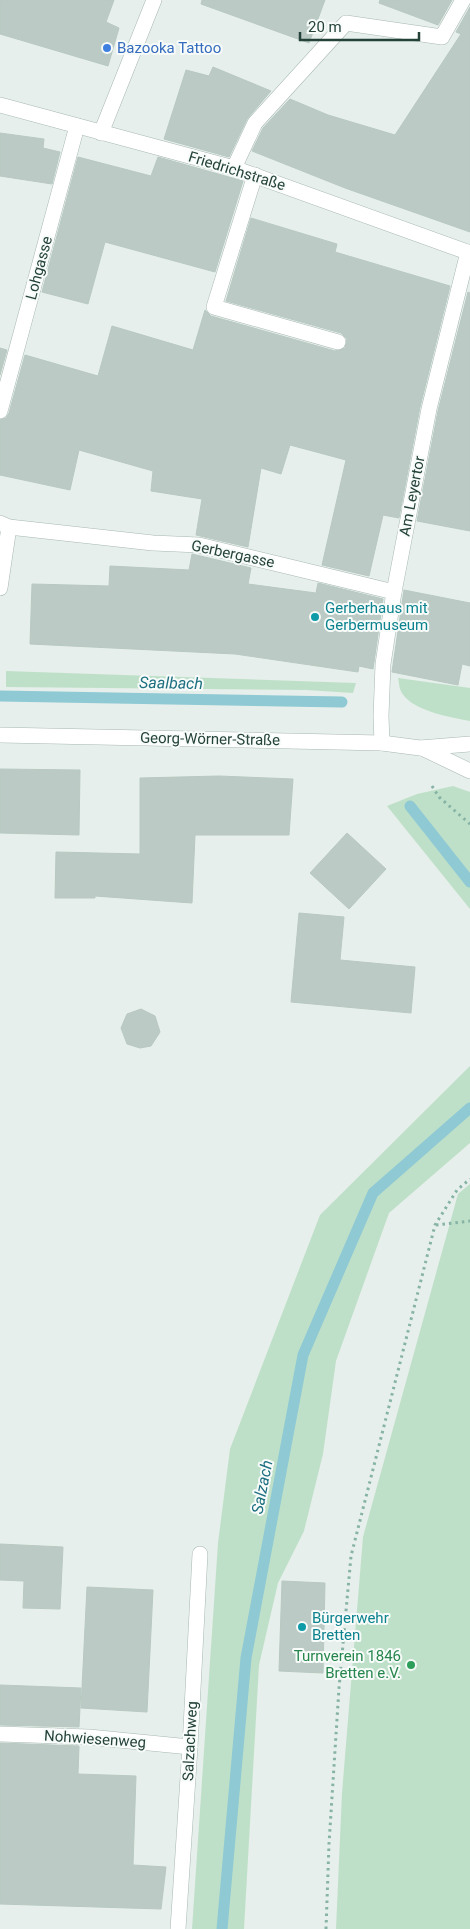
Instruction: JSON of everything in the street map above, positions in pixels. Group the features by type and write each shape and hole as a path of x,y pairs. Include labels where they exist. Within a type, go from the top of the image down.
{"street":[{"path":"101,133 154,0"},
{"path":"234,168 255,123 346,23 442,37 463,0"},
{"name":"Friedrichstraße","path":"0,105 234,168 469,252"},
{"name":"Lohgasse","path":"0,411 78,126"},
{"path":"255,175 214,307 338,342"},
{"name":"Am Leyertor","path":"382,743 383,664 394,592 429,409 469,252"},
{"path":"0,588 4,525"},
{"name":"Gerbergasse","path":"4,525 153,543 198,545 394,592"},
{"name":"Georg-Wörner-Straße","path":"0,735 382,743 420,748 470,744"},
{"name":"Georg-Wörner-Straße","path":"420,748 470,771"},
{"name":"Salzachweg","path":"178,1929 200,1554"},
{"name":"Nohwiesenweg","path":"0,1734 89,1737 190,1747"}],"path":[{"path":"326,1929 338,1688 351,1556 435,1225 457,1190 470,1179"},
{"path":"435,1225 470,1221"}],"green space":[{"path":"6,671 356,683 353,693 306,690 6,687"},
{"path":"398,678 470,688 470,721 431,712 412,703 400,689"},
{"path":"453,786 470,792 470,909 387,806 417,794"},
{"path":"470,1066 470,1143 389,1213 336,1361 323,1454 304,1531 278,1583 259,1665 244,1929 192,1929 218,1543 230,1449 320,1215"},
{"name":"Turnverein 1846 Bretten e.V.","path":"470,1184 470,1929 336,1929 342,1793 363,1537 458,1194"}],"building":[{"path":"0,0 114,0 106,22 119,28 108,66 0,34"},
{"path":"202,0 325,0 309,43 201,4"},
{"path":"380,0 452,0 438,25 379,3"},
{"path":"470,7 470,232 345,188 252,151 263,128 290,99 328,115 395,135 461,34 456,32"},
{"path":"213,67 271,91 247,119 229,157 164,139 186,70 209,76"},
{"path":"0,133 44,139 43,148 60,152 52,184 0,176"},
{"path":"78,157 151,176 158,157 243,181 215,272 105,242 88,304 42,292"},
{"path":"251,218 337,244 335,252 450,286 420,407 399,518 383,515 369,576 322,565 346,460 290,445 281,474 261,468 248,547 196,535 202,499 151,491 153,471 79,450 70,490 0,475 0,420 6,418 9,413 25,355 98,376 112,326 193,350 205,310 211,316 335,351 345,348 347,339 341,333 226,301"},
{"path":"468,292 470,293 470,531 417,521 438,411"},
{"path":"0,348 7,350 0,375"},
{"path":"192,554 251,568 248,584 316,593 318,583 383,599 373,669 359,666 358,672 235,654 30,644 32,584 109,586 110,566 189,570"},
{"path":"404,590 470,603 470,666 462,664 458,685 392,672"},
{"path":"0,769 80,770 79,835 0,833"},
{"path":"219,776 293,779 289,835 195,835 192,903 95,896 95,898 55,898 56,852 140,854 140,778"},
{"path":"347,833 386,869 349,909 310,873"},
{"path":"299,913 344,917 340,960 415,967 411,1013 291,1002"},
{"path":"141,1009 155,1016 160,1032 151,1046 140,1048 127,1044 121,1028 127,1014"},
{"path":"0,1544 63,1547 60,1609 23,1608 24,1581 0,1580"},
{"name":"Bürgerwehr Bretten","path":"282,1581 325,1583 323,1673 279,1671"},
{"path":"87,1587 153,1590 147,1712 81,1708"},
{"path":"0,1685 81,1688 79,1727 0,1725"},
{"path":"0,1743 79,1746 78,1774 136,1776 133,1865 166,1867 161,1909 0,1904"}],"waterway":[{"name":"Saalbach","path":"0,696 342,702"},
{"name":"Saalbach","path":"410,806 470,882"},
{"name":"Salzach","path":"222,1929 246,1658 303,1355 373,1193 470,1108"}],"place":[{"name":"Bazooka Tattoo","path":"107,48"},
{"name":"Gerberhaus mit Gerbermuseum","path":"315,617"},
{"name":"Bürgerwehr Bretten","path":"302,1627"},
{"name":"Turnverein 1846 Bretten e.V.","path":"411,1665"}]}
